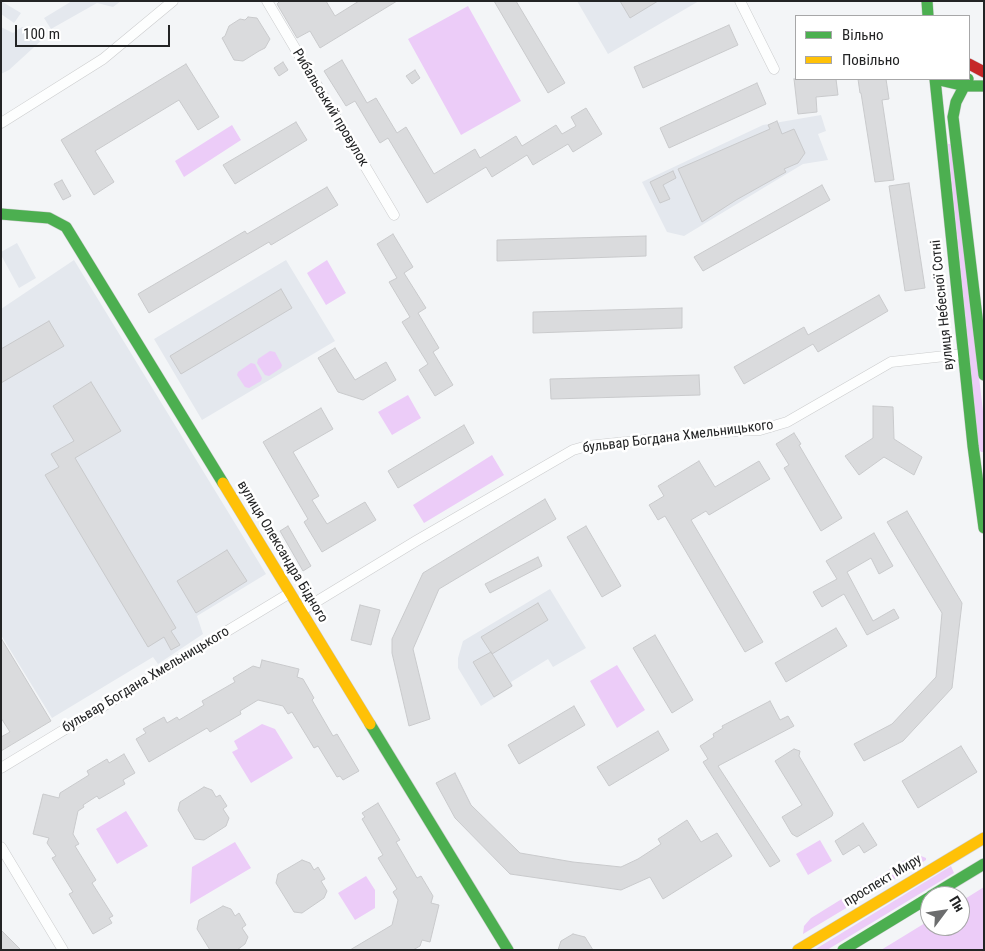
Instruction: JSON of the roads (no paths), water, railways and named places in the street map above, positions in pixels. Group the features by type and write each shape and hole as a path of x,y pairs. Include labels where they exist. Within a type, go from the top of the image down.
{"street":[{"path":"1,123 102,59 173,1"},
{"name":"Рибальський провулок","path":"267,1 394,215"},
{"path":"740,1 774,69"},
{"path":"927,1 929,15"},
{"path":"970,65 984,72"},
{"name":"вулиця Небесної Сотні","path":"935,80 963,354 979,460 984,528"},
{"path":"951,80 967,81 984,86"},
{"path":"967,81 954,110 956,145 984,375"},
{"path":"942,146 944,141 948,139 953,140 956,145"},
{"name":"вулиця Олександра Бідного","path":"1,214 49,218 66,227 508,950"},
{"name":"бульвар Богдана Хмельницького","path":"301,611 416,541 573,450 587,446 760,430 787,422 891,362 963,354"},
{"name":"бульвар Богдана Хмельницького","path":"1,768 290,593"},
{"name":"проспект Миру","path":"798,950 984,838"},
{"path":"1,847 64,950"},
{"path":"956,854 967,874"},
{"path":"947,886 984,864"},
{"path":"842,950 920,902"}]}
